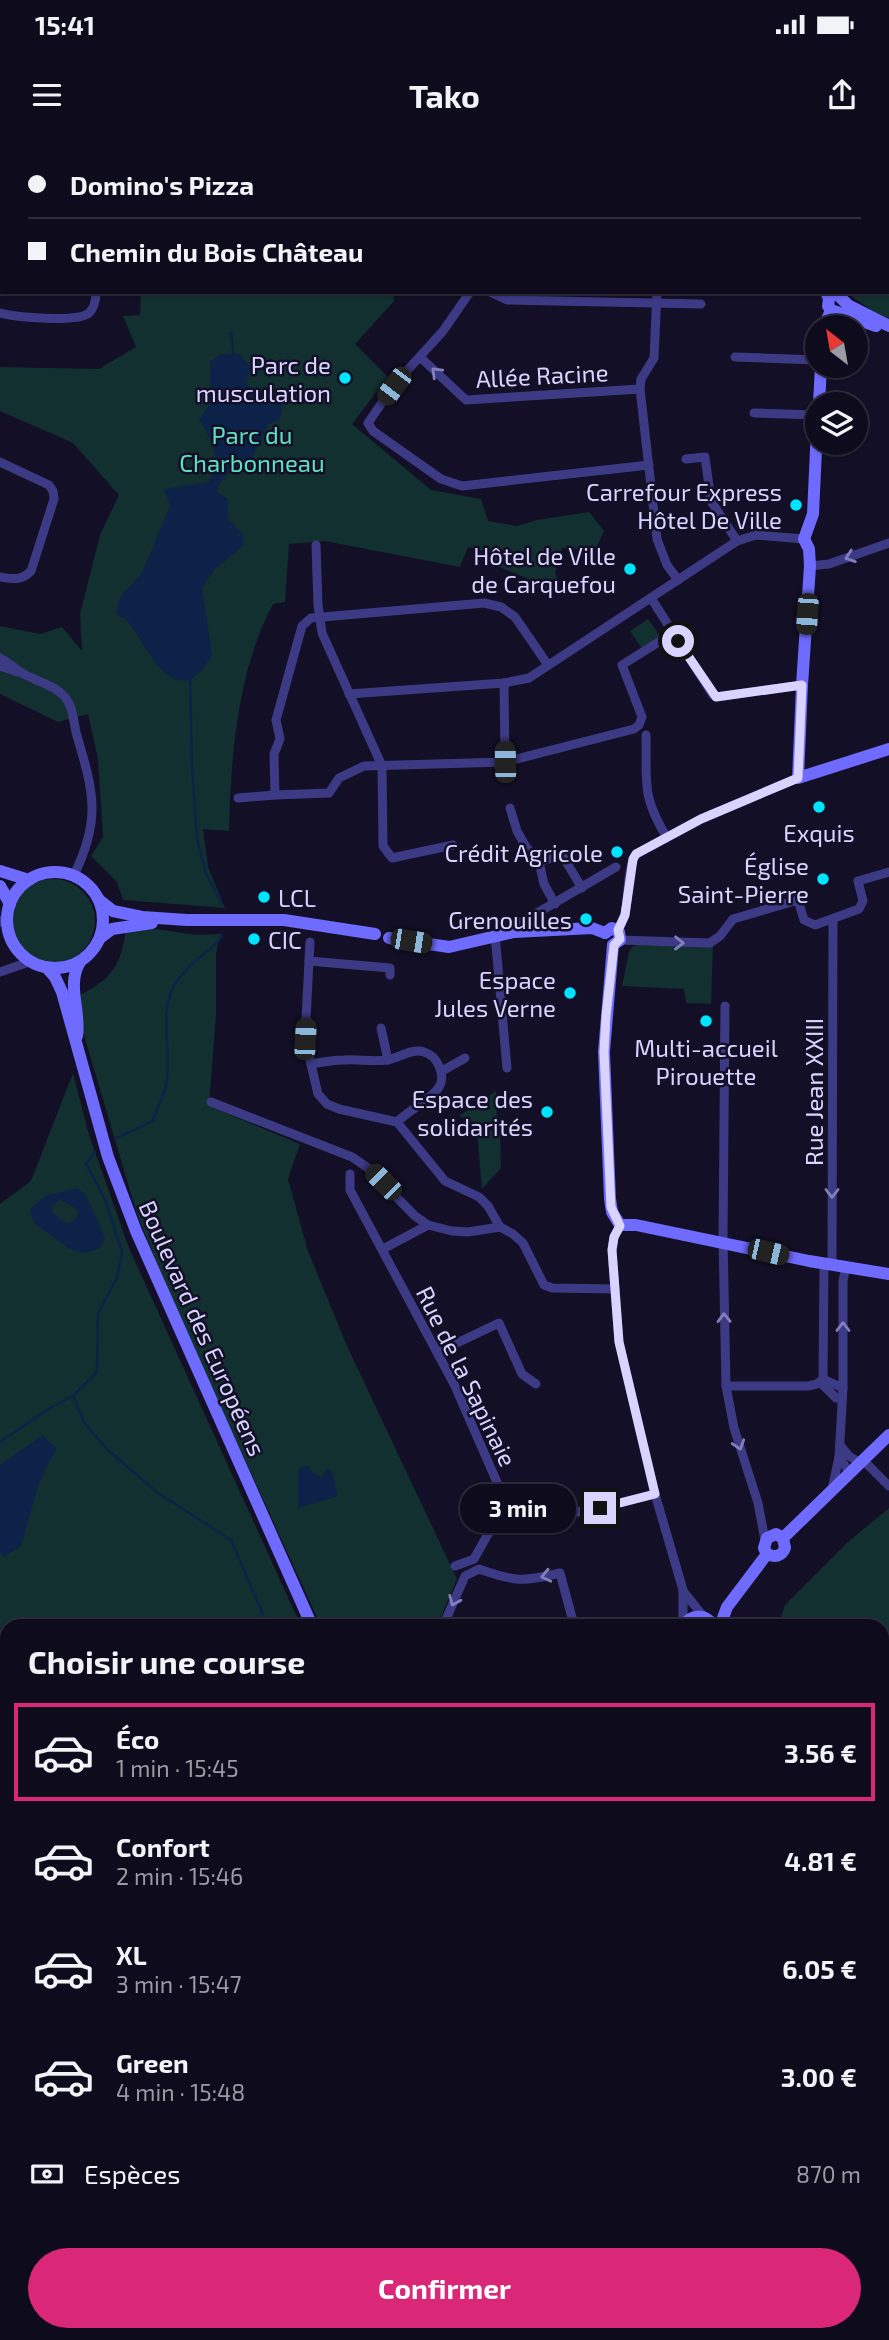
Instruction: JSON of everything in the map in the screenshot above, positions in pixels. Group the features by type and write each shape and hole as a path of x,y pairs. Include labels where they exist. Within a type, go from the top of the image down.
{"street":[{"path":"0,313 37,318 82,317 91,312 96,294"},
{"path":"469,294 443,331 394,386 368,423 373,431 441,479 462,486 649,465"},
{"path":"494,294 507,300 657,297 701,304"},
{"path":"657,297 654,358 640,388 657,539 667,565 678,580"},
{"path":"834,300 889,328"},
{"name":"Allée Racine","path":"420,357 466,400 640,388"},
{"path":"735,357 805,360"},
{"path":"754,413 805,415"},
{"path":"798,778 810,566 809,549 804,539 813,514 816,455"},
{"path":"686,459 705,457 710,501 737,541"},
{"path":"0,462 49,485 54,499 31,571 26,577 17,580 0,578"},
{"path":"349,694 504,683 529,678 737,541 755,535 804,539"},
{"path":"810,566 829,564 889,543"},
{"path":"316,545 317,604 323,633 382,766 383,846 392,858 453,845"},
{"path":"651,598 716,697 802,685"},
{"path":"275,795 274,754 280,739 276,720 302,626 311,618 484,603 502,607 514,617 548,665"},
{"path":"238,798 329,793 340,778 364,766 505,762 639,725 642,718 622,665 673,634"},
{"path":"0,658 23,674"},
{"path":"0,666 54,688 67,700 84,755 93,810 92,830 74,876"},
{"path":"504,683 505,762"},
{"path":"646,735 646,786 654,816 666,836"},
{"path":"683,1619 683,1590 655,1494 619,1342 613,1243 620,1226 611,1207 604,1052 614,937 625,915 632,863 636,854 708,816 798,778 889,750"},
{"path":"510,808 517,831 539,862 544,884 555,904"},
{"path":"539,862 562,855 582,888"},
{"path":"514,932 520,923 616,867"},
{"path":"0,872 29,880"},
{"path":"5,914 21,886 37,875 56,872 74,876 89,885 99,900 122,915 187,920"},
{"path":"100,939 112,929 187,920 221,919 292,920 375,934 378,929 385,929 388,938 449,947 514,932 592,928 614,937 710,943 737,917 798,900 804,920 815,925 859,909 863,906 863,880 889,872"},
{"path":"0,886 13,946 29,962 47,968 70,967 95,948 100,939 104,919 99,900"},
{"name":"Rue Jean XXIII","path":"821,1380 828,1264 832,919"},
{"path":"495,935 506,1068"},
{"path":"310,942 305,1039 318,1094 327,1104 339,1110 397,1122 445,1181 479,1196 500,1227 523,1243 544,1285 552,1288 615,1289"},
{"path":"309,961 390,968 390,975"},
{"path":"0,972 29,962"},
{"path":"76,1039 78,1026 74,979 80,962"},
{"path":"47,968 57,981 76,1039"},
{"path":"725,1006 723,1243 726,1386 734,1428 758,1503 767,1554 781,1554 785,1548 783,1538"},
{"path":"381,1028 388,1060"},
{"name":"Boulevard des Européens","path":"76,1039 108,1157 136,1231 309,1619"},
{"path":"311,1064 341,1060 388,1060 416,1051 426,1052 436,1060 442,1072 442,1084 435,1093 397,1122"},
{"path":"442,1072 465,1058"},
{"path":"212,1102 352,1157 368,1168 415,1216 428,1225 468,1232 500,1227"},
{"name":"Rue de la Sapinaie","path":"350,1174 350,1190 438,1352 514,1521"},
{"path":"383,1249 428,1225"},
{"path":"620,1226 636,1225 889,1274"},
{"path":"831,1491 840,1445 843,1281 846,1266"},
{"path":"438,1352 499,1323 522,1374 536,1384"},
{"path":"726,1386 808,1386 821,1380 843,1388"},
{"path":"821,1380 836,1398 842,1399"},
{"path":"783,1538 889,1435"},
{"path":"840,1445 858,1465 889,1486"},
{"path":"839,1457 858,1465"},
{"path":"455,1566 474,1559 496,1526 600,1508 655,1494"},
{"path":"765,1540 773,1534 783,1538"},
{"path":"723,1619 727,1608 767,1554"},
{"path":"446,1619 465,1576 479,1569 510,1580 560,1573 571,1619"},
{"path":"683,1590 707,1619"},
{"path":"710,1619 727,1608"}],"green space":[{"name":"Parc du Charbonneau","path":"141,294 394,294 394,301 355,344 388,377 352,424 431,490 481,499 488,521 517,526 589,512 604,531 595,550 562,548 555,573 560,584 544,594 529,579 494,565 495,554 468,547 460,567 325,541 289,544 285,602 273,604 251,658 244,686 234,744 229,831 203,829 208,867 225,908 123,900 117,882 91,856 103,837 98,759 88,714 58,722 0,694 0,626 40,634 62,627 82,651 80,614 100,535 119,495 73,443 0,411 0,367 99,369 136,347 123,316 140,315"},
{"path":"848,294 889,294 889,322"},
{"path":"648,619 661,637 642,649 630,631"},
{"path":"53,879 76,886 88,898 95,921 88,944 76,956 53,963 30,956 18,944 11,921 18,898 30,886"},
{"path":"156,929 197,935 220,934 216,954 216,1015 209,1106 300,1144 288,1179 308,1251 347,1346 457,1579 440,1619 318,1619 175,1307 137,1214 83,1032 80,995 100,983 113,970 121,953 126,930"},
{"path":"713,945 711,1004 686,1003 684,989 622,986 629,952 632,947"},
{"path":"73,1073 89,1135 129,1248 298,1619 0,1619 0,1204 31,1181"},
{"path":"496,1091 497,1125 478,1125 459,1116"},
{"path":"500,1130 501,1168 482,1189 477,1131"},
{"path":"889,1508 889,1619 780,1619 785,1605 848,1542"}],"water":[{"path":"221,354 239,354 251,367 246,384 283,404 280,419 268,425 251,461 230,472 219,486 217,492 228,499 228,519 243,534 244,545 215,569 202,587 212,655 199,673 187,680 175,679 154,661 126,619 116,612 120,597 142,573 170,506 164,489 209,482 215,464 214,449 199,419 210,404 210,362"},
{"path":"77,1188 86,1195 105,1238 99,1249 83,1253 68,1248 34,1223 30,1209 45,1196","holes":["60,1200 77,1209 75,1220 66,1223 53,1213 51,1206"]},
{"path":"43,1435 57,1449 39,1484 21,1546 4,1557 0,1552 0,1465"},
{"path":"308,1465 313,1473 322,1477 327,1468 332,1472 338,1496 298,1508 298,1470"}],"waterway":[{"path":"231,333 234,357"},
{"path":"190,679 197,839 206,873 222,904"},
{"path":"115,1139 153,1121 164,1094 168,1072 166,1020 170,996 180,977 221,938 221,934"},
{"path":"0,1442 50,1408 73,1396 97,1372 98,1313 117,1278 122,1252 105,1199 86,1164 95,1152"},
{"path":"73,1396 85,1424 108,1450 158,1493 231,1540 265,1619"}],"place":[{"name":"Parc de musculation","path":"345,378"},
{"name":"Carrefour Express Hôtel De Ville","path":"796,505"},
{"name":"Hôtel de Ville de Carquefou","path":"630,569"},
{"name":"Exquis","path":"819,807"},
{"name":"Crédit Agricole","path":"617,852"},
{"name":"Église Saint-Pierre","path":"823,879"},
{"name":"LCL","path":"264,897"},
{"name":"Grenouilles","path":"586,919"},
{"name":"CIC","path":"254,939"},
{"name":"Espace Jules Verne","path":"570,993"},
{"name":"Multi-accueil Pirouette","path":"706,1021"},
{"name":"Espace des solidarités","path":"547,1112"}],"route":[{"path":"600,1508 655,1494 619,1342 612,1250 614,1237 620,1226 611,1207 607,1143 604,1052 608,984 614,945 620,939 618,930 625,915 633,859 636,854 672,833 798,778 802,685 716,697 678,641"}]}
